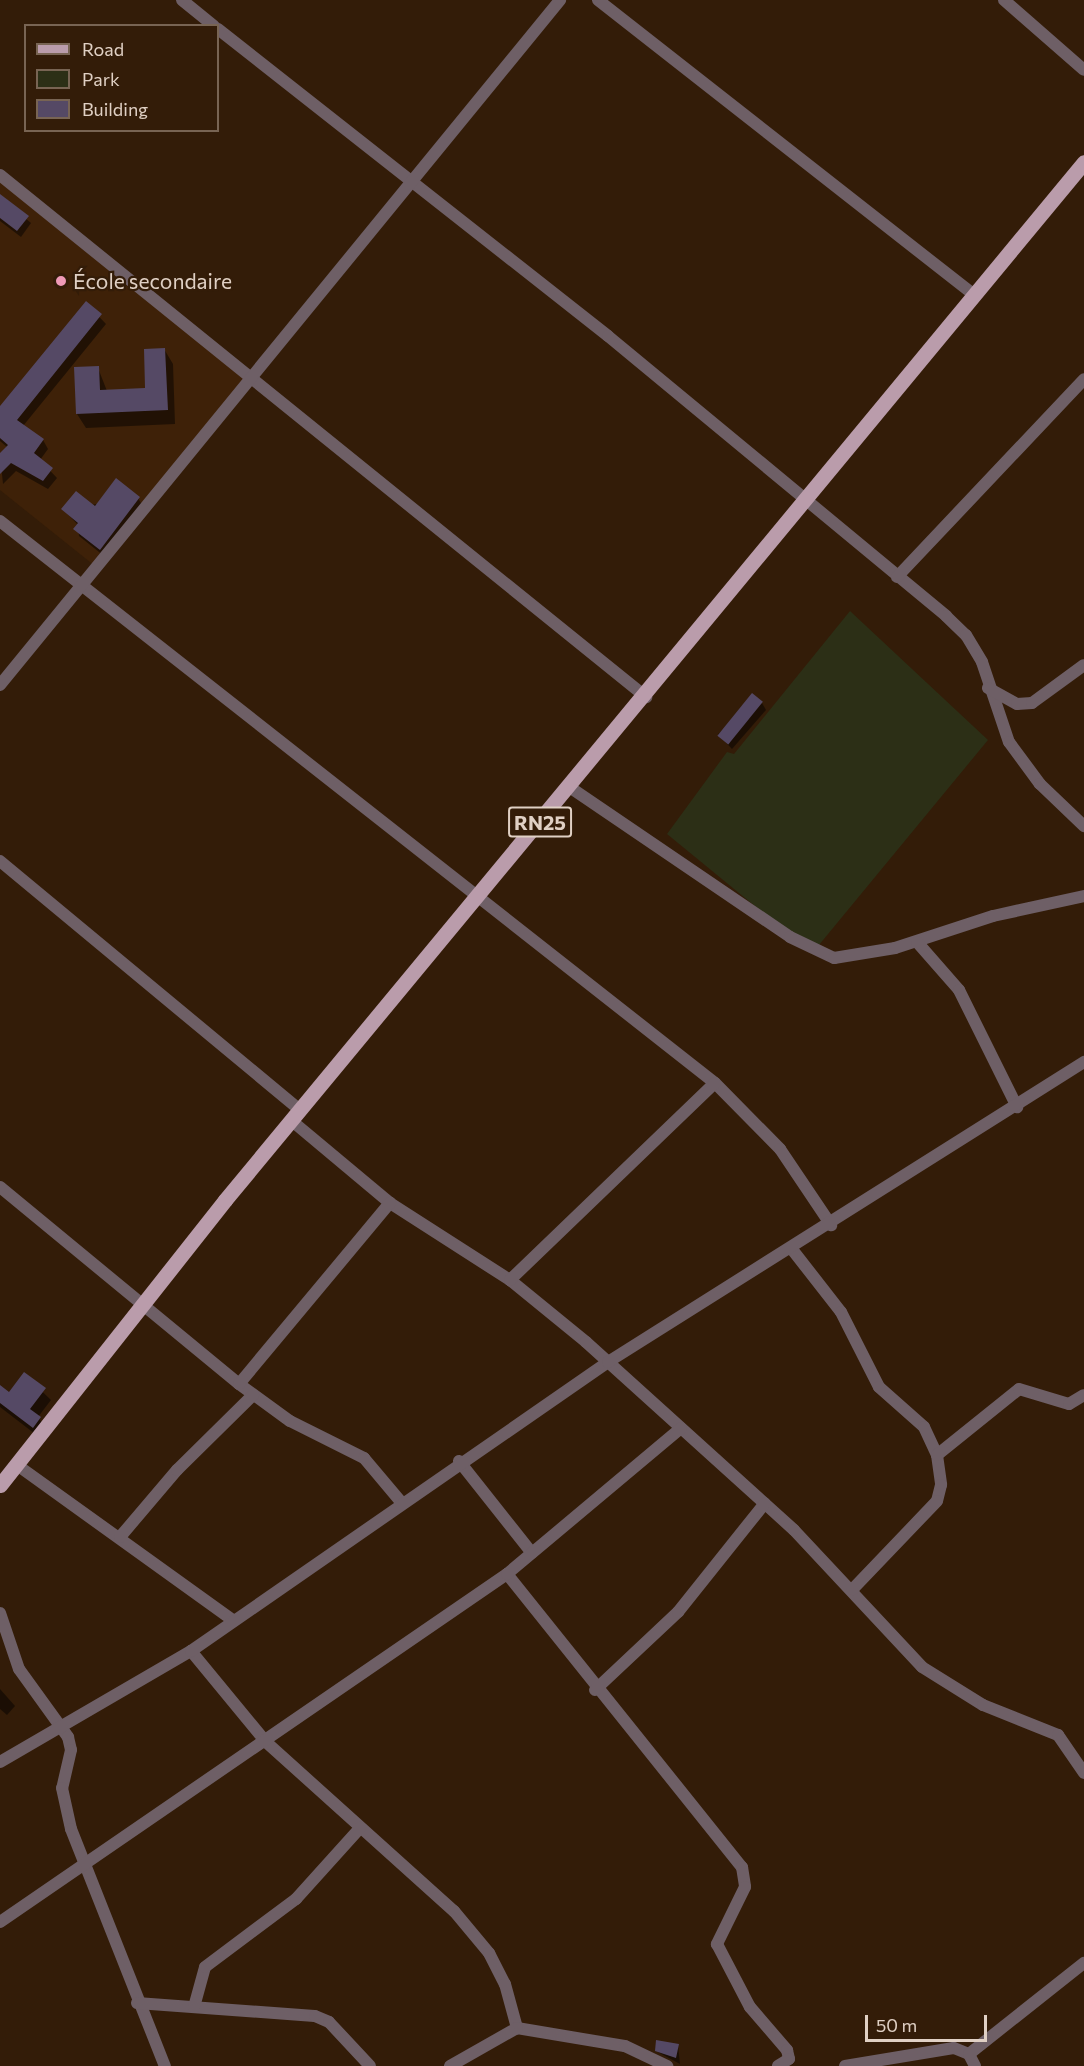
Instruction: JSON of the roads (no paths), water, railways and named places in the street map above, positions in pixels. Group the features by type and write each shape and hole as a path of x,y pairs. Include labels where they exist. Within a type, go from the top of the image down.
{"main road":[{"name":"RN25","path":"0,1485 145,1302 474,898 646,697 972,293 1084,162"}],"street":[{"path":"182,0 212,24"},
{"path":"0,685 83,587 409,180 561,0"},
{"path":"598,0 972,293"},
{"path":"1004,0 1084,70"},
{"path":"219,29 806,498 966,635 1005,734 1025,766 1084,826"},
{"path":"0,175 247,380 646,697"},
{"path":"897,577 1084,379"},
{"path":"0,521 474,898 559,957 715,1083 780,1149 831,1225"},
{"path":"988,688 1017,704 1032,703 1084,665"},
{"path":"568,786 790,937 834,958 916,942 993,916 1084,896"},
{"path":"0,861 296,1116 390,1203 510,1280 608,1362 765,1503 853,1589 922,1667 973,1700 1058,1735 1084,1773"},
{"path":"916,942 959,990 1017,1107"},
{"path":"0,1762 190,1651 459,1461 608,1362 831,1225 1084,1062"},
{"path":"510,1280 715,1083"},
{"path":"0,1187 145,1302 238,1384 253,1395 364,1458 401,1502"},
{"path":"238,1384 390,1203"},
{"path":"791,1248 841,1312 879,1387 924,1427 937,1455 941,1485 937,1501 853,1589"},
{"path":"937,1455 1019,1389 1069,1404 1084,1395"},
{"path":"120,1537 177,1470 253,1395"},
{"path":"0,1922 85,1868 507,1574 681,1428"},
{"path":"459,1461 532,1553"},
{"path":"17,1465 234,1621"},
{"path":"595,1690 678,1612 765,1503"},
{"path":"507,1574 595,1690 742,1867 745,1887 721,1932 720,1956 783,2063 800,2066"},
{"path":"0,1613 19,1669 60,1726 71,1750 62,1788 85,1868 136,2003 165,2066"},
{"path":"190,1651 266,1742 454,1911 489,1953 505,1984 517,2028"},
{"path":"194,2007 206,1967 296,1899 360,1828"},
{"path":"969,2054 1084,1963"},
{"path":"136,2003 315,2016 329,2022 370,2066"},
{"path":"450,2066 517,2028 625,2046 667,2066"},
{"path":"845,2066 954,2048 969,2054 975,2066"}],"place":[{"name":"École secondaire","path":"61,281"}]}
